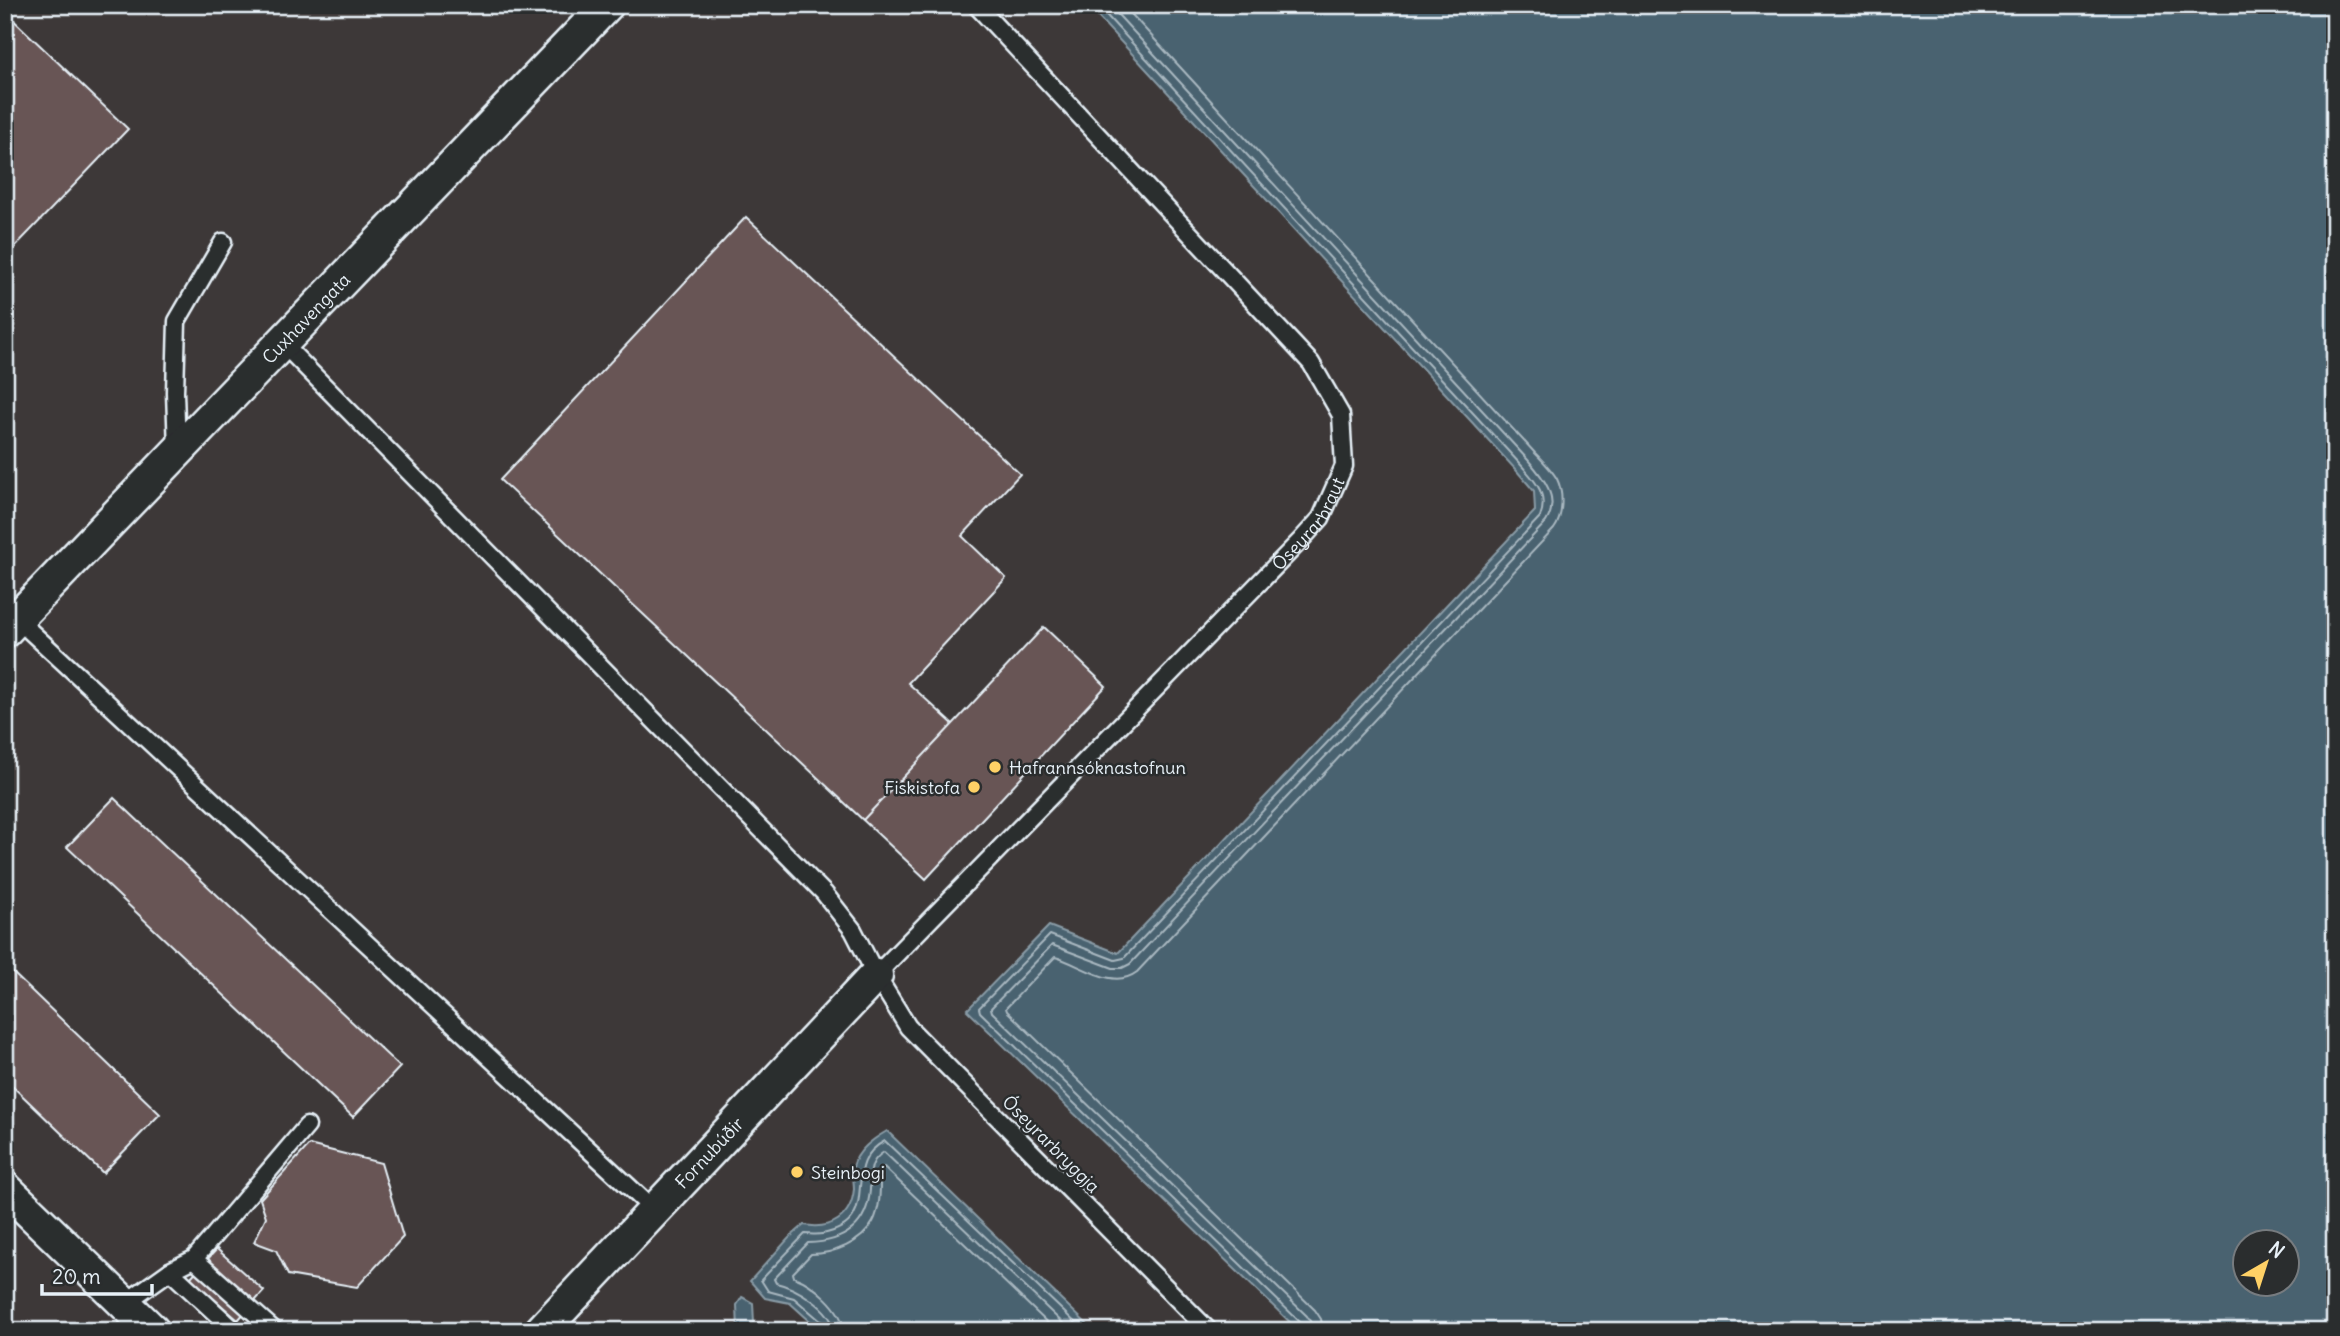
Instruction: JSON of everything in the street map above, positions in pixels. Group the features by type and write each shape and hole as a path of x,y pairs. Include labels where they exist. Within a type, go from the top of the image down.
{"street":[{"name":"Cuxhavengata","path":"11,625 607,5"},
{"name":"Fornubúðir","path":"541,1331 876,975"},
{"path":"5,1188 153,1331"}],"lane":[{"name":"Óseyrarbraut","path":"876,975 1301,540 1321,517 1344,466 1341,415 1311,363 976,5"},
{"path":"177,452 177,321 223,242"},
{"name":"Óseyrarbryggja","path":"282,343 824,893 853,930 876,975 908,1027 1209,1331"},
{"path":"11,625 654,1210"},
{"path":"125,1303 170,1271 194,1259 307,1126"},
{"path":"194,1259 275,1331"},
{"path":"170,1271 235,1331"}],"shaded area":[{"path":"5,5 1087,5 1534,491 1535,512 1118,953 1049,926 967,1009 1299,1331 1094,1331 886,1131 859,1153 853,1167 854,1189 850,1210 837,1221 819,1228 804,1225 750,1281 765,1297 790,1303 821,1331 757,1331 753,1303 738,1331 5,1331"}],"water":[{"path":"1087,5 2335,5 2335,1331 1299,1331 967,1010 1049,926 1118,953 1535,511 1534,491"},
{"path":"887,1131 1094,1331 821,1331 790,1303 765,1298 750,1281 804,1225 823,1226 838,1220 844,1214 852,1199 853,1170 858,1155"},
{"path":"742,1297 753,1303 757,1331 738,1331 737,1305"}],"building":[{"path":"5,12 128,129 6,256 5,256"},
{"path":"746,217 1020,474 962,536 1006,578 908,683 953,724 863,820 500,480"},
{"path":"1044,627 1106,686 926,879 863,820"},
{"path":"114,798 400,1067 353,1117 67,847"},
{"path":"12,972 160,1114 103,1173 5,1079 5,979"},
{"path":"309,1145 381,1163 403,1237 357,1287 288,1275 276,1250 254,1242 266,1217 260,1199"},
{"path":"217,1249 264,1291 238,1320 190,1278"}],"place":[{"name":"Hafrannsóknastofnun","path":"995,767"},
{"name":"Fiskistofa","path":"974,787"},
{"name":"Steinbogi","path":"797,1172"}]}
